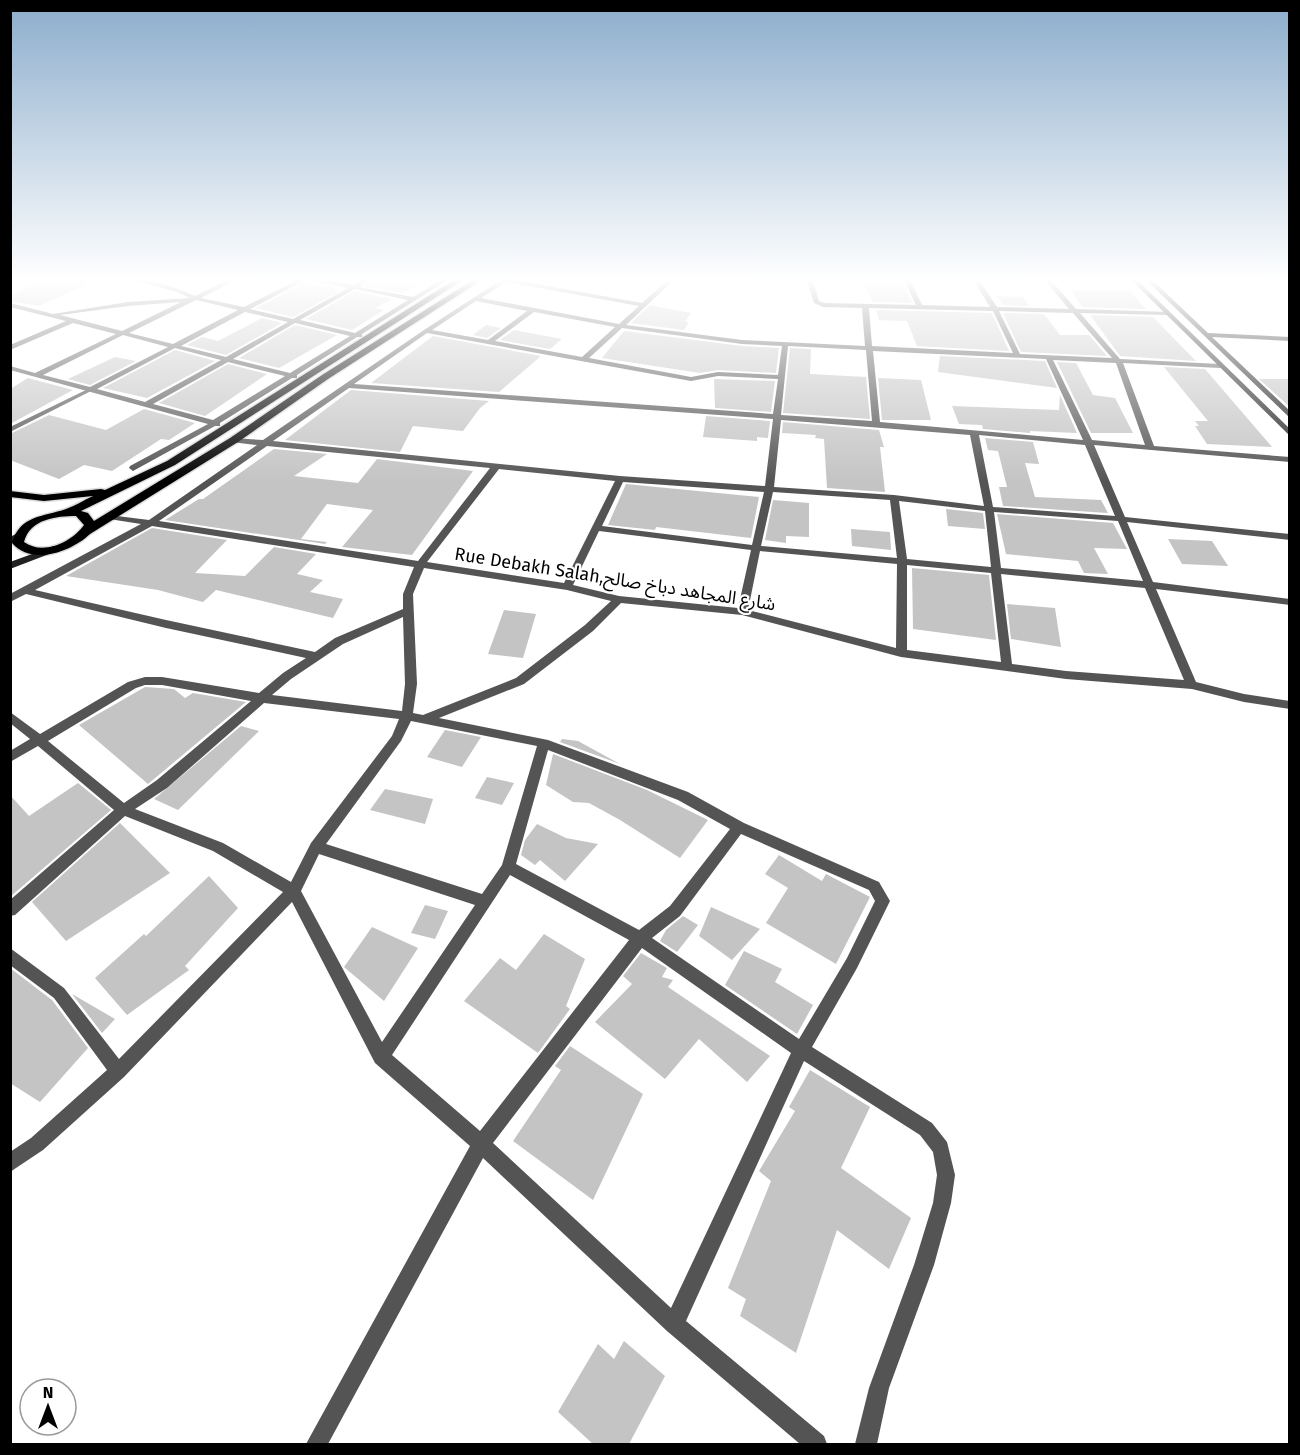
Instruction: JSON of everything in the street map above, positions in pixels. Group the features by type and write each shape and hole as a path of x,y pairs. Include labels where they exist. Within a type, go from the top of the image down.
{"main road":[{"path":"354,346 171,463 130,485 34,522 15,535 18,543 30,550 54,549 74,541 234,440 374,346"},
{"path":"10,495 44,498 69,497 130,485"},
{"path":"10,495 62,513 77,513 89,520 87,531"}],"street":[{"path":"36,375 97,346"},
{"path":"90,390 172,346 303,378"},
{"path":"146,405 249,346"},
{"path":"133,468 214,423 338,346"},
{"path":"10,599 150,524 404,346"},
{"path":"512,346 691,379 718,374 782,377"},
{"path":"584,359 599,346"},
{"path":"742,612 769,490 785,346 1220,366"},
{"path":"870,346 876,424"},
{"path":"1013,346 1018,357"},
{"path":"1105,346 1119,362 1150,447"},
{"path":"1200,346 1290,434"},
{"path":"1218,346 1290,416"},
{"path":"1049,358 1088,441 1192,685"},
{"path":"11,368 227,427"},
{"path":"346,386 876,424 1290,460"},
{"path":"974,432 997,571 1007,667"},
{"path":"234,440 620,479 894,498 1290,537"},
{"path":"10,1163 37,1143 118,1071 294,891 316,847 397,738 407,716 411,684 408,594 420,565 496,467"},
{"path":"567,587 620,479"},
{"path":"894,498 902,560 901,653"},
{"name":"Rue Debakh Salah,شارع المجاهد دباخ صالح","path":"112,517 567,587 619,599 742,612 901,653 1066,675 1192,685 1244,698 1290,705"},
{"path":"596,528 756,548 1150,585 1290,602"},
{"path":"10,566 54,549"},
{"path":"26,591 316,656"},
{"path":"424,719 520,681 589,628 619,599"},
{"path":"10,910 123,810 162,784 261,698 316,656 339,641 407,611"},
{"path":"10,757 132,685 145,681 198,686 261,698 407,716 544,743 683,796 739,827 874,886 883,901 852,963 801,1050 674,1324"},
{"path":"10,716 123,810 218,848 294,891 381,1057 481,1144 674,1324 816,1444"},
{"path":"381,1057 483,901 508,867 544,743"},
{"path":"317,1444 481,1144 640,938 675,911 739,827"},
{"path":"316,847 483,901"},
{"path":"508,867 640,938 801,1050 926,1129 941,1148 946,1175 942,1203 924,1265 879,1388 866,1444"},
{"path":"10,954 59,993 118,1071"}],"lane":[{"path":"10,430 90,390"}],"building":[{"path":"191,346 242,346 226,355"},
{"path":"260,346 318,346 279,368 239,358"},
{"path":"420,346 486,346 541,356 499,392 371,383"},
{"path":"533,346 554,346 550,349"},
{"path":"612,346 779,348 776,373 718,370 700,373 602,358"},
{"path":"917,346 1007,346 1009,351"},
{"path":"1018,346 1098,346 1107,356 1021,352"},
{"path":"1113,346 1181,346 1196,361 1120,356"},
{"path":"790,348 811,349 810,374 866,377 870,419 783,413"},
{"path":"175,350 215,361 147,398 103,388"},
{"path":"940,356 1045,361 1057,388 938,372"},
{"path":"115,357 136,361 90,385 68,379"},
{"path":"1057,362 1076,363 1093,395 1115,398 1133,433 1091,433"},
{"path":"228,364 267,374 205,416 159,403"},
{"path":"1164,367 1205,369 1272,447 1207,444 1195,426 1199,426 1195,421 1208,421"},
{"path":"28,378 73,390 10,424 10,389"},
{"path":"878,378 921,380 931,420 882,420"},
{"path":"714,379 775,381 771,412 715,408"},
{"path":"1259,379 1290,379 1290,407"},
{"path":"351,390 489,401 480,408 463,431 413,426 400,452 285,440"},
{"path":"1060,395 1077,433 1030,431 1030,433 983,429 982,425 959,424 952,406 1059,410"},
{"path":"144,409 195,423 169,440 161,439 112,471 84,465 59,479 10,460 10,434 49,415 106,430"},
{"path":"706,416 770,421 768,438 757,437 757,441 703,437"},
{"path":"783,422 879,430 884,447 880,447 885,492 827,488 824,439 815,438 816,435 782,433"},
{"path":"985,438 1033,442 1039,464 1025,463 1035,497 1101,500 1108,513 1003,506 999,487 1007,487 998,451 988,450"},
{"path":"274,449 327,454 294,476 358,483 377,459 473,471 412,555 342,547 373,510 327,504 301,539 327,542 325,544 165,520 199,499 203,499"},
{"path":"626,484 759,497 751,538 656,527 655,530 608,525"},
{"path":"773,500 809,503 809,537 786,536 786,543 765,540"},
{"path":"946,509 983,513 985,529 948,526"},
{"path":"997,514 1113,523 1127,549 1094,548 1108,574 1084,573 1078,561 1006,554"},
{"path":"152,528 227,540 195,573 245,576 274,547 316,554 297,574 323,580 310,592 343,599 333,618 216,590 203,602 158,590 66,576"},
{"path":"851,529 890,532 891,550 852,546"},
{"path":"1168,539 1212,541 1228,566 1182,564"},
{"path":"912,568 989,575 996,640 913,629"},
{"path":"1007,604 1055,608 1061,647 1011,639"},
{"path":"504,610 536,614 523,658 488,654"},
{"path":"145,687 174,689 185,698 193,693 246,702 148,784 79,725"},
{"path":"241,726 259,731 178,810 154,799"},
{"path":"445,730 481,737 462,767 427,757"},
{"path":"562,739 578,741 620,764 560,742"},
{"path":"553,754 647,790 708,820 680,858 589,803 573,802 546,785"},
{"path":"487,777 514,783 502,805 475,798"},
{"path":"78,783 111,810 10,897 10,795 29,816"},
{"path":"385,789 433,799 425,824 370,810"},
{"path":"120,823 170,873 66,941 32,902"},
{"path":"537,824 566,838 598,844 565,881 540,860 535,865 521,855 525,840"},
{"path":"779,855 822,881 826,874 870,897 836,964 766,923 788,888 765,874"},
{"path":"209,876 238,908 185,966 189,970 127,1015 95,978 144,934 146,936"},
{"path":"425,905 448,911 435,939 411,933"},
{"path":"711,907 760,929 732,960 699,936"},
{"path":"683,916 698,925 677,952 660,941 666,930"},
{"path":"372,927 418,948 384,1001 344,967"},
{"path":"544,934 585,959 566,1006 570,1009 538,1053 464,1001 500,958 516,970"},
{"path":"744,951 782,969 775,982 813,1005 797,1034 725,985"},
{"path":"641,953 667,968 662,977 673,980 668,987 770,1056 747,1082 699,1039 665,1079 595,1022 632,984 623,976"},
{"path":"10,968 52,1000 88,1048 40,1102 10,1083"},
{"path":"72,994 115,1019 102,1033"},
{"path":"570,1046 643,1094 593,1200 513,1141 561,1070 555,1066"},
{"path":"810,1070 870,1107 841,1168 911,1218 889,1269 837,1230 796,1353 740,1316 746,1299 728,1288 771,1181 759,1171 795,1111 789,1107"},
{"path":"624,1341 665,1376 629,1444 593,1444 558,1412 598,1344 614,1359"}]}
